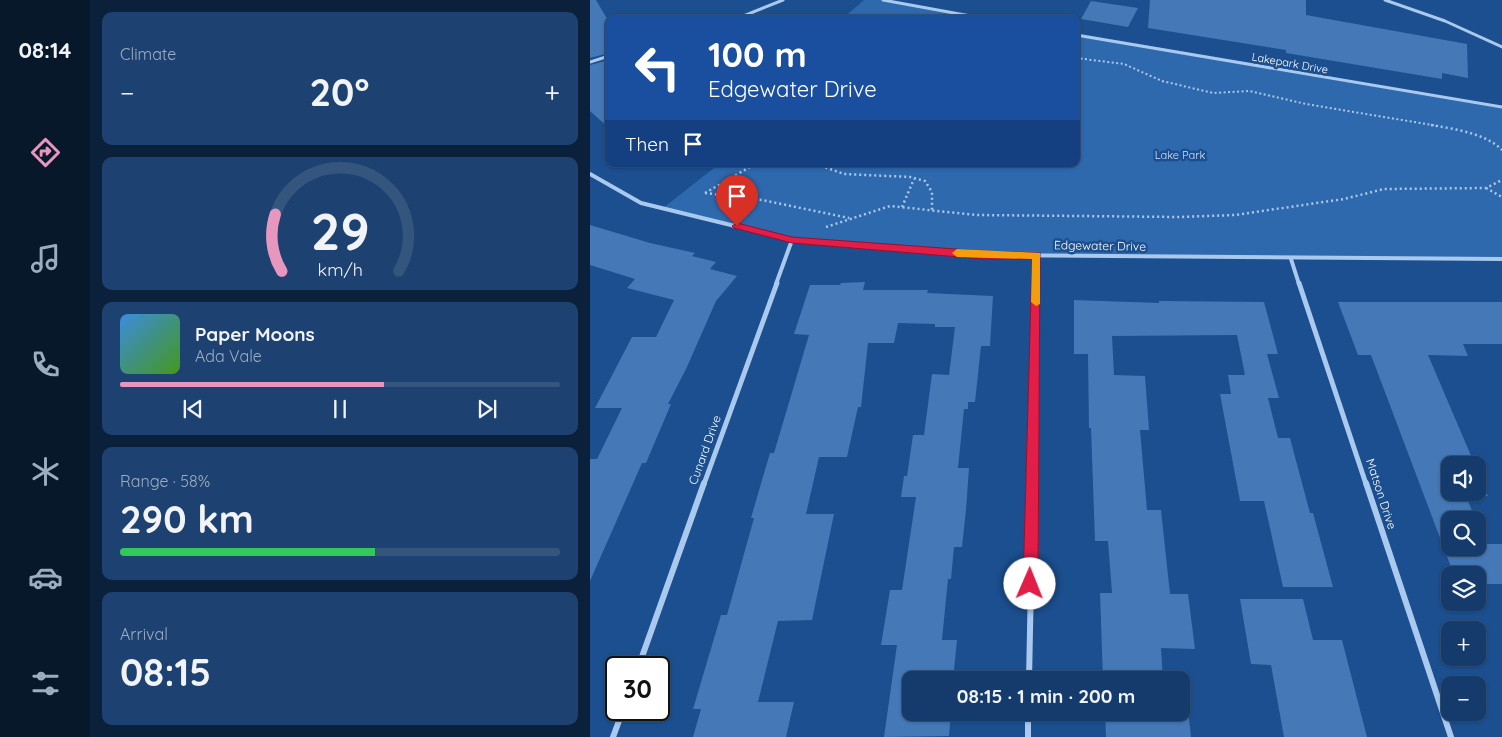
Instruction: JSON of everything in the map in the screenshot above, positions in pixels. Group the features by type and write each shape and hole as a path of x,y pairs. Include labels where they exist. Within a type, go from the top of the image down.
{"street":[{"path":"746,15 784,0"},
{"path":"883,0 965,15"},
{"path":"1385,0 1413,8 1461,27 1502,47"},
{"name":"Lakepark Drive","path":"1080,36 1502,107"},
{"path":"590,62 605,57"},
{"name":"Edgewater Drive","path":"590,174 641,203 792,240 983,255 1291,259 1502,259"},
{"name":"Cunard Drive","path":"642,656 792,240"},
{"path":"1029,671 1037,255"},
{"name":"Matson Drive","path":"1291,259 1450,737"},
{"path":"613,737 619,721"},
{"path":"1028,721 1028,737"}],"path":[{"path":"1080,58 1124,64 1162,81 1213,93 1249,91 1306,104 1458,129 1494,142 1502,150"},
{"path":"750,167 705,193 762,200 849,218"},
{"path":"824,167 844,174 925,181 932,192 932,210"},
{"path":"902,207 914,179"},
{"path":"825,227 890,206 976,215 1216,216 1293,208 1344,199 1384,189 1486,188 1502,180"},
{"path":"1486,188 1502,197"}],"green space":[{"path":"864,0 883,0 969,15 847,15"},
{"name":"Lake Park","path":"1080,34 1502,107 1502,259 983,255 792,240 663,208 715,167 1080,167"}],"building":[{"path":"590,0 596,0 605,15 605,54 590,58"},
{"path":"1150,0 1306,0 1306,15 1467,44 1468,78 1442,73 1442,79 1286,53 1286,50 1148,28"},
{"path":"1091,1 1138,8 1128,27 1081,19"},
{"path":"605,61 605,124 590,111 590,65"},
{"path":"590,225 650,243 695,253 692,256 716,262 710,269 737,276 716,301 686,369 668,404 671,404 646,463 642,463 590,581 590,459 597,459 622,408 595,408 632,337 656,337 674,300 627,288 635,279 590,265"},
{"path":"865,282 863,290 928,290 927,293 993,296 990,346 981,346 975,402 968,402 968,409 964,409 958,468 969,468 966,510 962,547 954,547 951,579 948,579 942,640 957,640 954,671 902,671 902,721 950,721 949,736 884,737 897,645 881,645 890,590 902,590 916,497 901,497 904,476 907,476 913,435 924,435 932,374 949,375 955,327 935,327 935,324 898,323 894,343 868,343 861,407 858,407 847,457 819,457 806,514 834,514 812,620 778,621 758,702 794,702 786,737 693,737 701,709 693,709 721,615 727,615 754,518 751,518 762,480 770,453 774,453 809,335 794,334 810,285 840,285 841,283"},
{"path":"1074,300 1159,303 1159,301 1264,302 1278,354 1267,354 1279,398 1268,398 1278,438 1290,438 1310,513 1313,513 1333,587 1283,587 1264,501 1240,501 1220,394 1231,394 1228,375 1245,375 1237,335 1112,336 1114,375 1145,376 1149,430 1140,430 1147,510 1161,510 1170,594 1188,594 1195,649 1161,648 1162,671 1103,671 1100,593 1112,593 1108,541 1095,541 1091,428 1089,428 1088,354 1074,354"},
{"path":"1338,302 1502,302 1502,344 1463,344 1468,356 1428,355 1471,456 1441,456 1441,501 1468,501 1472,511 1441,511 1441,541 1371,355 1358,355"},
{"path":"1486,544 1502,544 1502,584 1486,584 1486,566 1451,566 1447,556 1486,556"},
{"path":"1240,599 1303,599 1313,640 1342,640 1367,737 1284,737 1271,665 1251,664"},
{"path":"1105,721 1189,721 1191,737 1106,737"}],"slow traffic":[{"path":"957,253 1037,255 1036,302"}],"route":[{"path":"737,226 792,240 983,255 1037,255 1030,584"}]}
